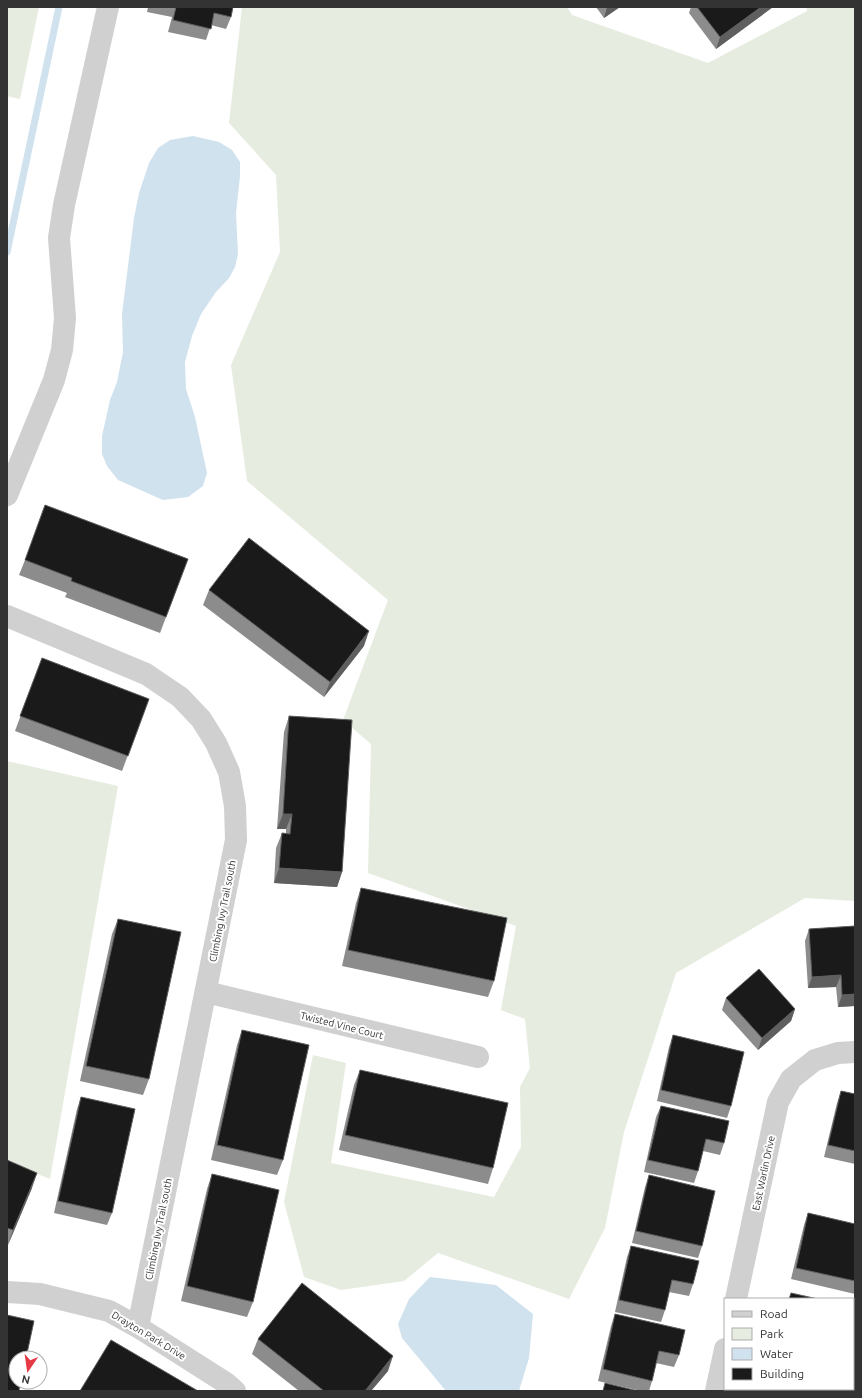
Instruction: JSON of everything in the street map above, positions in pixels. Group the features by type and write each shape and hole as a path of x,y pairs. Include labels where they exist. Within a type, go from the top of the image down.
{"street":[{"path":"7,495 54,380 62,350 65,318 59,238 66,198 108,7"},
{"name":"Climbing Ivy Trail south","path":"7,616 146,674 180,697 201,720 216,743 229,772 235,806 236,840 138,1327"},
{"name":"Twisted Vine Court","path":"206,992 478,1058"},
{"name":"East Warlin Drive","path":"736,1298 778,1102 791,1079 815,1060 838,1053 855,1052"},
{"name":"Drayton Park Drive","path":"7,1292 40,1294 109,1311 138,1327 236,1391"},
{"path":"716,1391 724,1354"}],"green space":[{"path":"7,7 39,7 20,99 7,96"},
{"path":"242,7 567,7 572,15 708,63 807,11 806,7 855,7 855,901 805,898 676,973 624,1132 605,1228 569,1299 438,1253 404,1281 341,1290 304,1277 284,1202 313,1055 346,1063 331,1163 494,1197 521,1147 520,1087 530,1068 525,1019 501,1010 516,926 368,873 371,744 343,720 388,600 247,481 231,365 280,252 276,175 229,123"},
{"path":"7,761 118,786 50,1179 7,1162"}],"water":[{"path":"193,136 219,142 232,150 240,162 236,213 238,254 235,267 229,278 216,292 201,314 192,336 185,362 186,389 195,417 207,473 203,486 188,497 163,500 118,480 107,466 102,454 102,436 110,400 117,382 123,352 122,314 134,218 139,193 149,163 158,148 170,140"},
{"path":"430,1277 496,1285 533,1314 529,1358 519,1391 446,1391 402,1338 398,1324 409,1299"}],"building":[{"path":"176,7 233,7 231,17 214,13 211,29 173,20"},
{"path":"697,7 761,7 720,37"},
{"path":"45,505 188,559 166,617 71,581 72,578 25,560"},
{"path":"249,538 369,631 330,682 209,590"},
{"path":"42,658 149,699 128,756 20,716"},
{"path":"289,716 352,720 342,872 279,868 282,833 290,834 292,814 283,814"},
{"path":"361,888 507,918 494,981 348,950"},
{"path":"118,919 181,932 149,1079 86,1066"},
{"path":"855,926 855,994 842,995 841,975 812,977 809,929"},
{"path":"759,969 795,1009 762,1038 726,998"},
{"path":"242,1030 309,1045 283,1160 217,1145"},
{"path":"673,1035 744,1052 731,1106 661,1090"},
{"path":"360,1070 508,1103 493,1168 345,1135"},
{"path":"841,1091 855,1094 855,1151 828,1145"},
{"path":"81,1097 135,1109 112,1213 58,1201"},
{"path":"661,1106 729,1121 724,1143 706,1139 698,1171 648,1160"},
{"path":"7,1160 37,1173 13,1230 7,1228"},
{"path":"212,1174 279,1190 253,1302 187,1286"},
{"path":"649,1175 715,1191 702,1246 636,1231"},
{"path":"808,1213 855,1224 855,1281 796,1268"},
{"path":"631,1246 699,1261 693,1284 672,1280 665,1310 619,1300"},
{"path":"302,1283 393,1356 365,1391 324,1391 258,1339"},
{"path":"791,1293 814,1298 789,1298"},
{"path":"854,1308 855,1308 854,1346"},
{"path":"615,1314 685,1330 679,1355 659,1351 652,1381 603,1369"},
{"path":"7,1315 34,1321 28,1350 8,1350 8,1390 19,1390 7,1391"},
{"path":"111,1340 198,1391 80,1391"},
{"path":"605,1383 638,1391 603,1391"},
{"path":"766,1390 840,1390 840,1391"}],"waterway":[{"path":"7,252 59,7"}]}
